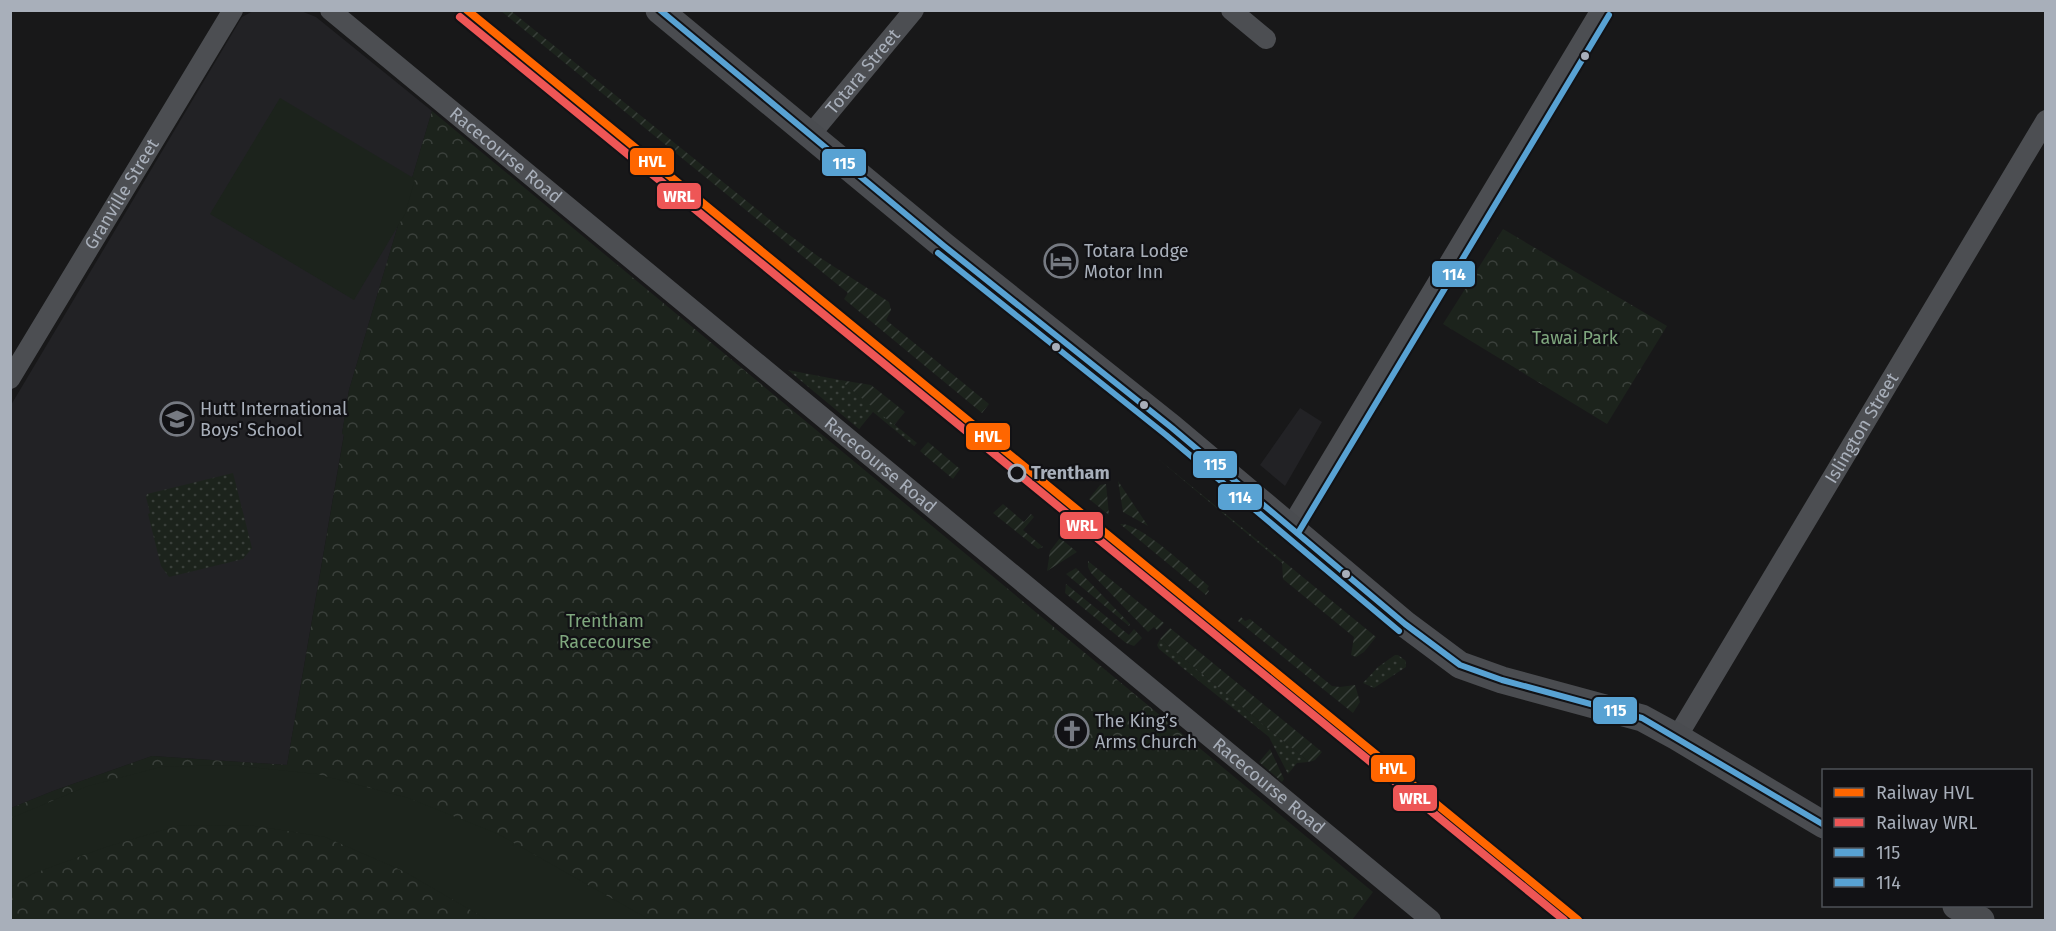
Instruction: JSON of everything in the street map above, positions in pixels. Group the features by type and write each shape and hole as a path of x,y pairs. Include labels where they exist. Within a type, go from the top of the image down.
{"street":[{"name":"Granville Street","path":"10,379 233,10"},
{"name":"Racecourse Road","path":"330,10 1431,921"},
{"path":"659,10 812,134 944,246 1172,428 1405,624 1461,665 1502,680 1642,718 1822,824"},
{"name":"Totara Street","path":"812,134 914,10"},
{"path":"1231,10 1266,39"},
{"path":"1290,528 1601,10"},
{"name":"Islington Street","path":"1677,737 2046,120"},
{"path":"1958,907 1981,921"}],"shaded area":[{"name":"Hutt International Boys' School","path":"253,11 301,11 316,17 432,111 349,390 342,434 344,434 287,765 152,756 11,808 11,405 242,17"},
{"path":"1300,408 1322,422 1285,486 1260,465"}],"green space":[{"path":"501,11 511,11 780,228 819,257 889,302 891,310 886,320 989,404 982,413 844,299 848,293"},
{"path":"280,98 415,179 405,214 354,300 210,214"},
{"name":"Trentham Racecourse","path":"432,111 1373,892 1352,920 11,920 11,808 152,756 287,765 344,435 342,434 349,390"},
{"name":"Tawai Park","path":"1503,229 1667,326 1607,424 1443,324"},
{"path":"788,370 840,380 917,443 914,446 873,412 859,429"},
{"path":"840,380 871,385 905,412 894,425"},
{"path":"928,442 960,469 953,479 920,451"},
{"path":"1157,458 1376,637 1364,652 1356,657 1351,655 1354,637 1283,579 1282,563"},
{"path":"233,473 252,548 243,559 169,577 161,566 148,514 150,513 147,494"},
{"path":"1118,481 1148,526 1123,512"},
{"path":"1106,484 1109,515 1089,499 1100,485"},
{"path":"1003,504 1024,522 1031,514 1034,517 1023,530 1043,547 1038,549 993,513"},
{"path":"1120,524 1140,531 1179,560 1209,586 1206,595"},
{"path":"1060,538 1077,552 1047,571 1050,551"},
{"path":"1088,561 1164,623 1157,630 1154,627 1148,632 1091,573"},
{"path":"1076,568 1130,624 1129,626 1066,574"},
{"path":"1066,584 1129,635 1134,629 1142,638 1134,646 1126,643 1065,593"},
{"path":"1241,617 1245,621 1250,619 1332,686 1355,685 1360,702 1353,713 1238,621"},
{"path":"1170,628 1322,752 1315,760 1309,762 1160,639"},
{"path":"1160,639 1309,762 1297,763 1288,774 1269,737 1159,649 1157,645"},
{"path":"1395,655 1406,661 1406,667 1374,688 1363,683 1378,667"},
{"path":"1270,749 1284,779 1282,782 1259,762"},
{"path":"230,765 317,774 408,798 498,834 650,920 488,920 403,871 325,837 250,825 177,826 106,847 32,874 11,887 11,818 88,786 161,767"}],"railway":[{"path":"527,76 1559,920"}],"rail line":[{"name":"HVL","path":"467,10 1578,920"},
{"name":"WRL","path":"460,17 1564,920"}],"transit line":[{"name":"115","path":"660,10 944,246 1172,428 1405,624 1460,665 1502,680 1642,718 1822,824"},
{"name":"114","path":"1298,533 1609,15"},
{"name":"114","path":"938,253 1166,435 1399,631"}],"place":[{"name":"Totara Lodge Motor Inn","path":"1061,261"},
{"name":"Hutt International Boys' School","path":"177,419"},
{"name":"Trentham","path":"1017,473"},
{"name":"The King’s Arms Church","path":"1072,731"}]}
